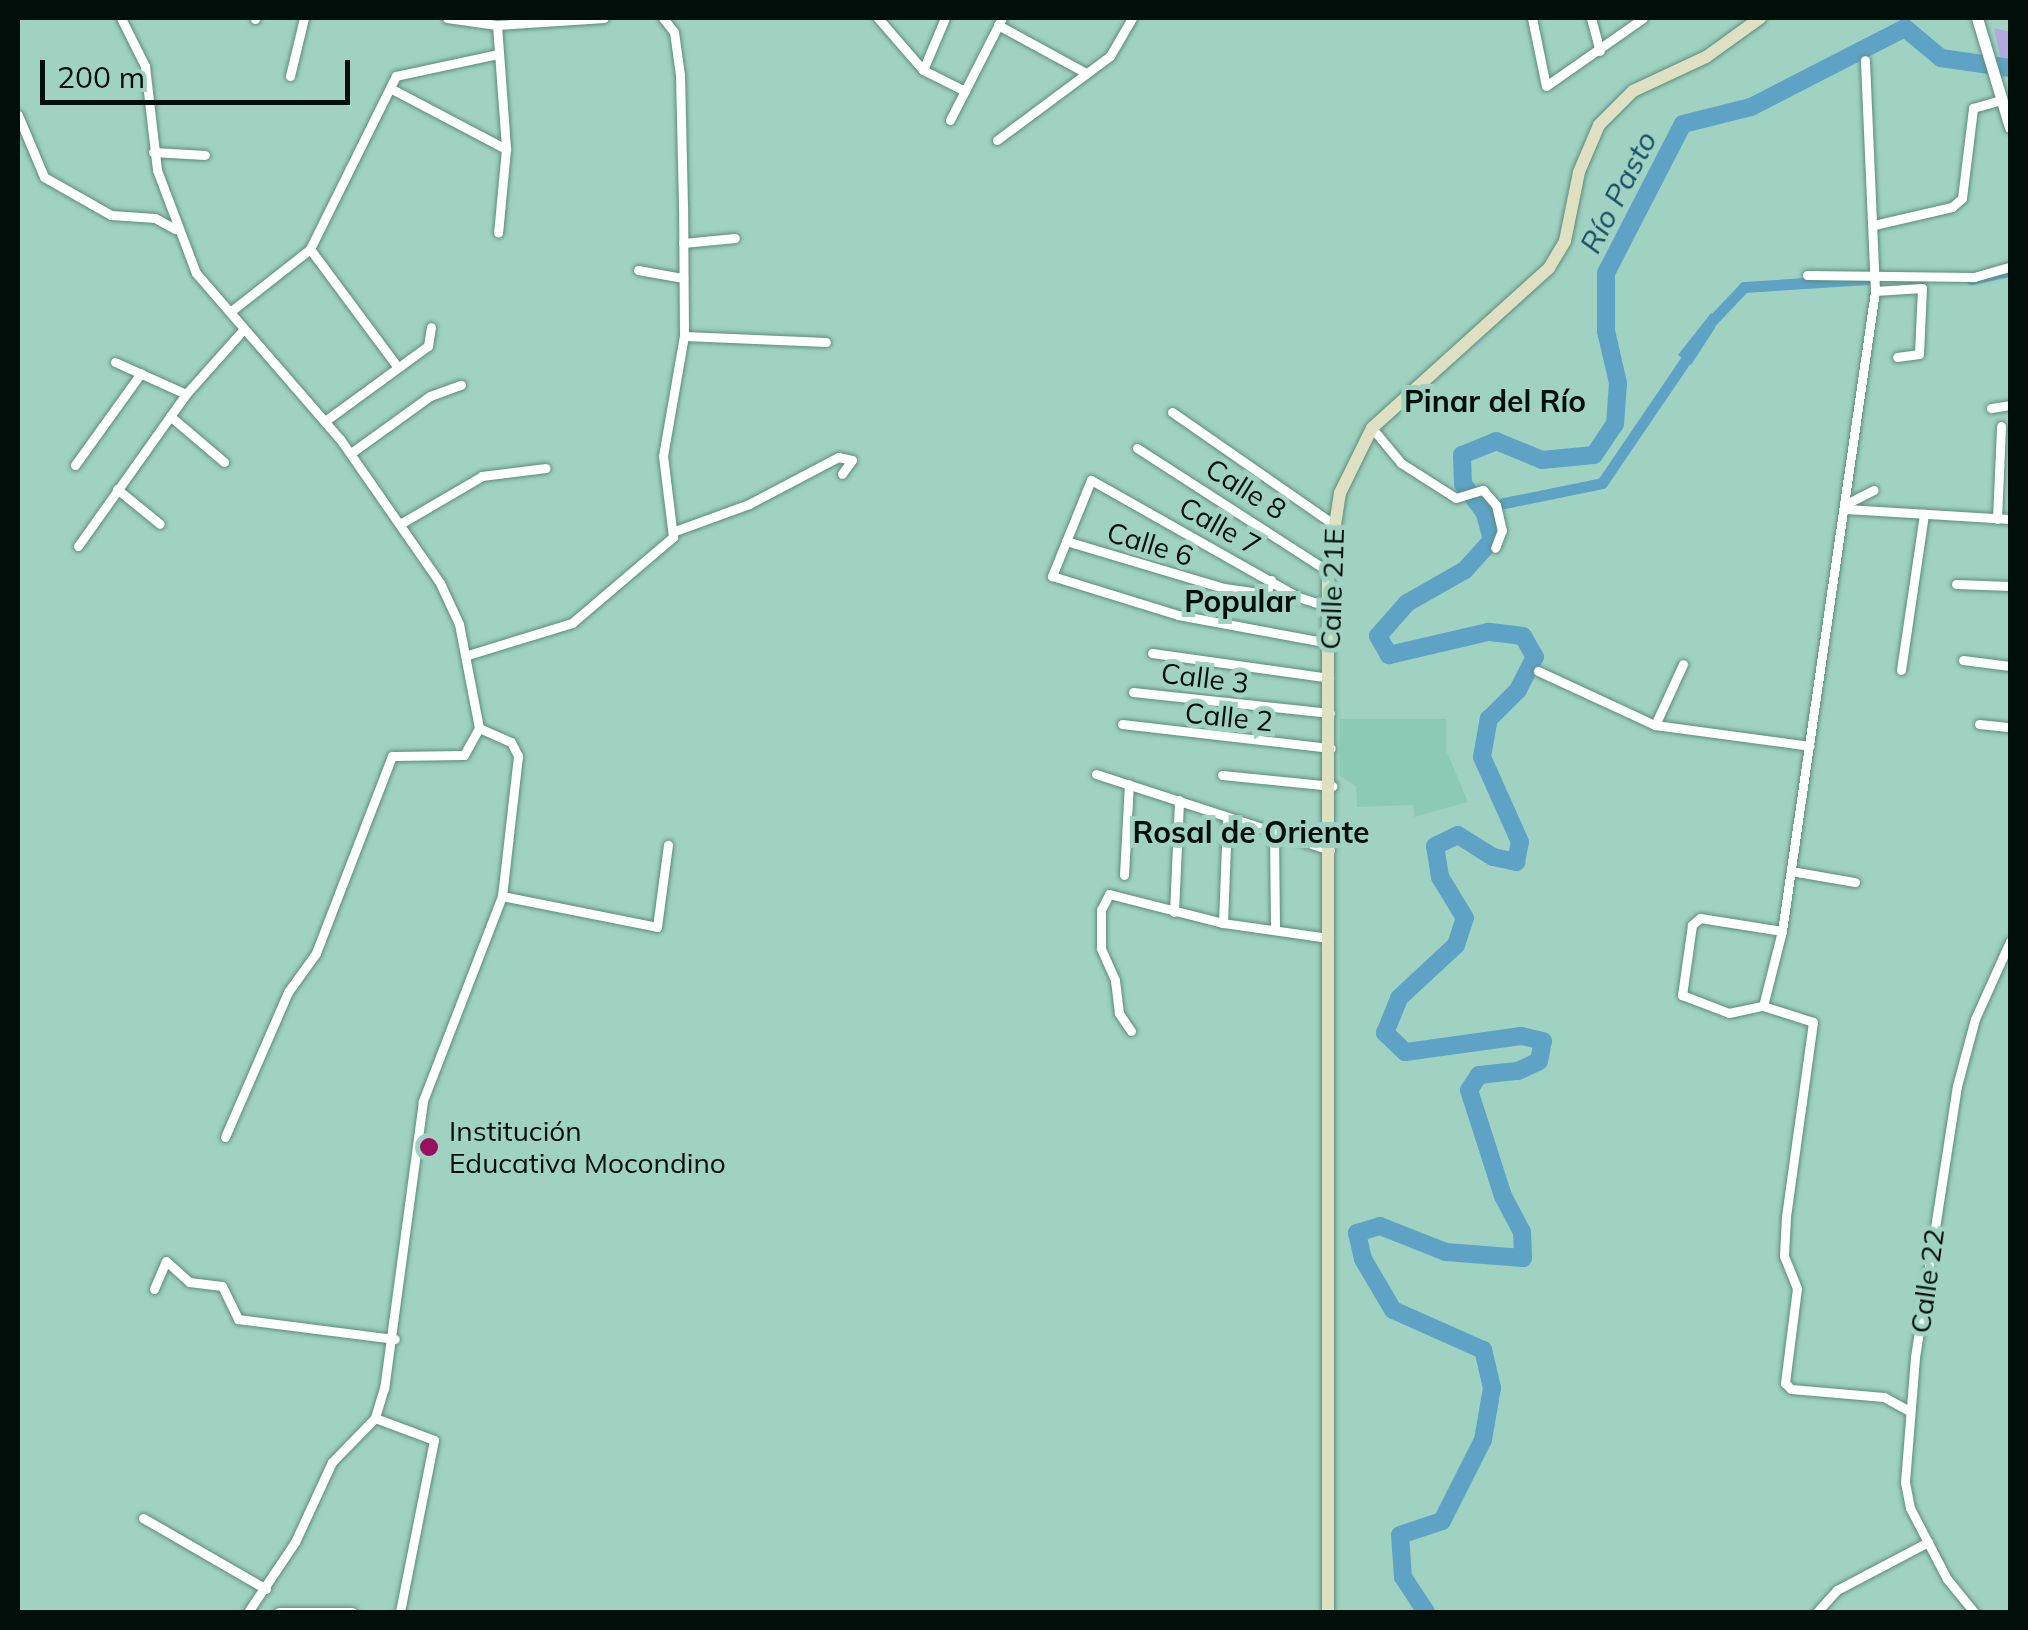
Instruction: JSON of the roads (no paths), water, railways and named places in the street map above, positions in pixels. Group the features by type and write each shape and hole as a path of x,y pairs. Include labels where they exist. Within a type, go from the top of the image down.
{"main road":[{"name":"Calle 21E","path":"1328,1612 1332,786 1328,571 1332,523 1372,428 1421,379 1531,290 1565,241 1579,172 1599,124 1634,92 1706,57 1760,18"}],"street":[{"path":"121,18 144,66 153,152 176,229 196,274 351,453 440,583 468,656 479,728 464,755 392,756 316,953 288,992 225,1137"},
{"path":"290,76 304,18"},
{"path":"447,18 497,24 513,18 604,18"},
{"path":"468,656 572,623 667,547 675,531 662,456 684,336 680,74 674,32 663,18"},
{"path":"878,18 922,70 965,91"},
{"path":"922,70 945,18"},
{"path":"997,140 1116,50 1132,18"},
{"path":"1532,18 1546,86 1643,18"},
{"path":"1591,18 1600,51"},
{"path":"1977,18 1992,55 1998,101 2010,127"},
{"path":"950,120 1000,21 1086,73"},
{"path":"497,24 506,149 498,233"},
{"path":"230,312 310,249 396,76 498,54"},
{"path":"1763,1006 1782,931 1846,506 1874,282 1865,60"},
{"path":"392,89 506,149"},
{"path":"1874,225 1952,207 1962,198 1973,108 1998,101"},
{"path":"18,116 44,178 111,215 155,218 176,229"},
{"path":"153,152 205,155"},
{"path":"683,243 735,238"},
{"path":"310,249 396,365"},
{"path":"1874,282 1974,277 2010,267"},
{"path":"638,270 683,278"},
{"path":"1806,276 1922,288 1919,354 1897,356"},
{"path":"325,421 396,365 428,346 431,327"},
{"path":"78,546 186,394 244,329"},
{"path":"684,336 826,342"},
{"path":"115,362 186,394"},
{"path":"76,464 141,373"},
{"path":"351,453 430,396 461,385"},
{"path":"1991,408 2010,405"},
{"path":"1172,412 1332,523"},
{"path":"170,416 224,462"},
{"path":"1997,519 2001,426"},
{"path":"1372,428 1416,475 1462,497 1476,488 1496,505 1502,530 1494,548"},
{"name":"Calle 8","path":"1137,448 1328,571"},
{"path":"675,531 749,504 838,457 852,460 842,474"},
{"path":"400,524 482,476 546,468"},
{"name":"Calle 7","path":"1066,541 1091,480 1271,580 1328,606"},
{"path":"117,490 160,524"},
{"path":"1846,506 1874,490"},
{"path":"1846,506 2010,519"},
{"path":"1901,670 1924,514"},
{"path":"1066,541 1052,576 1178,615 1329,643"},
{"name":"Calle 6","path":"1066,541 1224,588 1266,594 1271,580"},
{"path":"1956,584 2010,586"},
{"path":"1152,652 1329,678"},
{"path":"1963,660 2010,666"},
{"path":"1655,725 1684,664"},
{"path":"1538,671 1655,725 1810,746"},
{"name":"Calle 3","path":"1134,692 1331,713"},
{"name":"Calle 2","path":"1122,724 1331,748"},
{"path":"1979,724 2010,726"},
{"path":"248,1612 266,1589 332,1462 374,1418 395,1340 423,1101 502,896 518,756 511,742 479,728"},
{"path":"1096,774 1330,850"},
{"path":"1222,775 1332,786"},
{"path":"1124,874 1129,784"},
{"path":"1174,912 1179,800"},
{"path":"1222,923 1228,818"},
{"path":"1274,832 1275,930"},
{"path":"502,896 657,927 668,845"},
{"path":"1791,872 1855,882"},
{"path":"1131,1031 1101,948 1103,902 1123,893 1174,912 1222,923 1329,938"},
{"path":"1782,931 1710,915 1692,925 1682,995 1729,1013 1763,1006 1806,1017 1814,1028 1786,1218 1784,1256 1797,1288 1784,1383 1792,1389 1884,1397 1909,1411"},
{"name":"Calle 22","path":"1974,1612 1928,1542 1905,1482 1909,1411 1957,1086 1975,1019 2010,942"},
{"path":"154,1289 166,1261 189,1282 222,1286 238,1319 395,1340"},
{"path":"374,1418 434,1440 400,1612"},
{"path":"143,1518 266,1589"},
{"path":"1816,1612 1837,1590 1928,1542"},
{"path":"279,1612 352,1612"}],"water":[{"path":"1711,313 1717,317 1715,328 1691,365 1678,355"}],"waterway":[{"name":"Río Pasto","path":"1426,1612 1403,1577 1400,1535 1442,1521 1483,1440 1492,1388 1483,1350 1393,1310 1363,1259 1357,1233 1380,1226 1446,1252 1523,1258 1522,1232 1503,1196 1469,1090 1479,1075 1518,1071 1539,1061 1543,1041 1521,1036 1405,1052 1385,1033 1399,998 1456,945 1465,918 1440,877 1435,846 1458,835 1493,857 1516,862 1520,842 1482,757 1489,719 1518,690 1535,657 1523,636 1488,632 1389,655 1378,636 1407,603 1465,570 1492,540 1485,513 1463,484 1462,455 1496,441 1542,460 1594,455 1615,424 1618,383 1606,331 1606,273 1683,124 1751,107 1905,28 1941,58 2010,68"},
{"path":"1971,279 2010,271"},
{"path":"1708,325 1744,287 1868,279"},
{"path":"1504,503 1602,483 1693,349"}],"place":[{"name":"Institución Educativa Mocondino","path":"429,1147"}],"district":[{"name":"Pinar del Río","path":"1495,401"},
{"name":"Popular","path":"1240,601"},
{"name":"Rosal de Oriente","path":"1251,832"}]}
